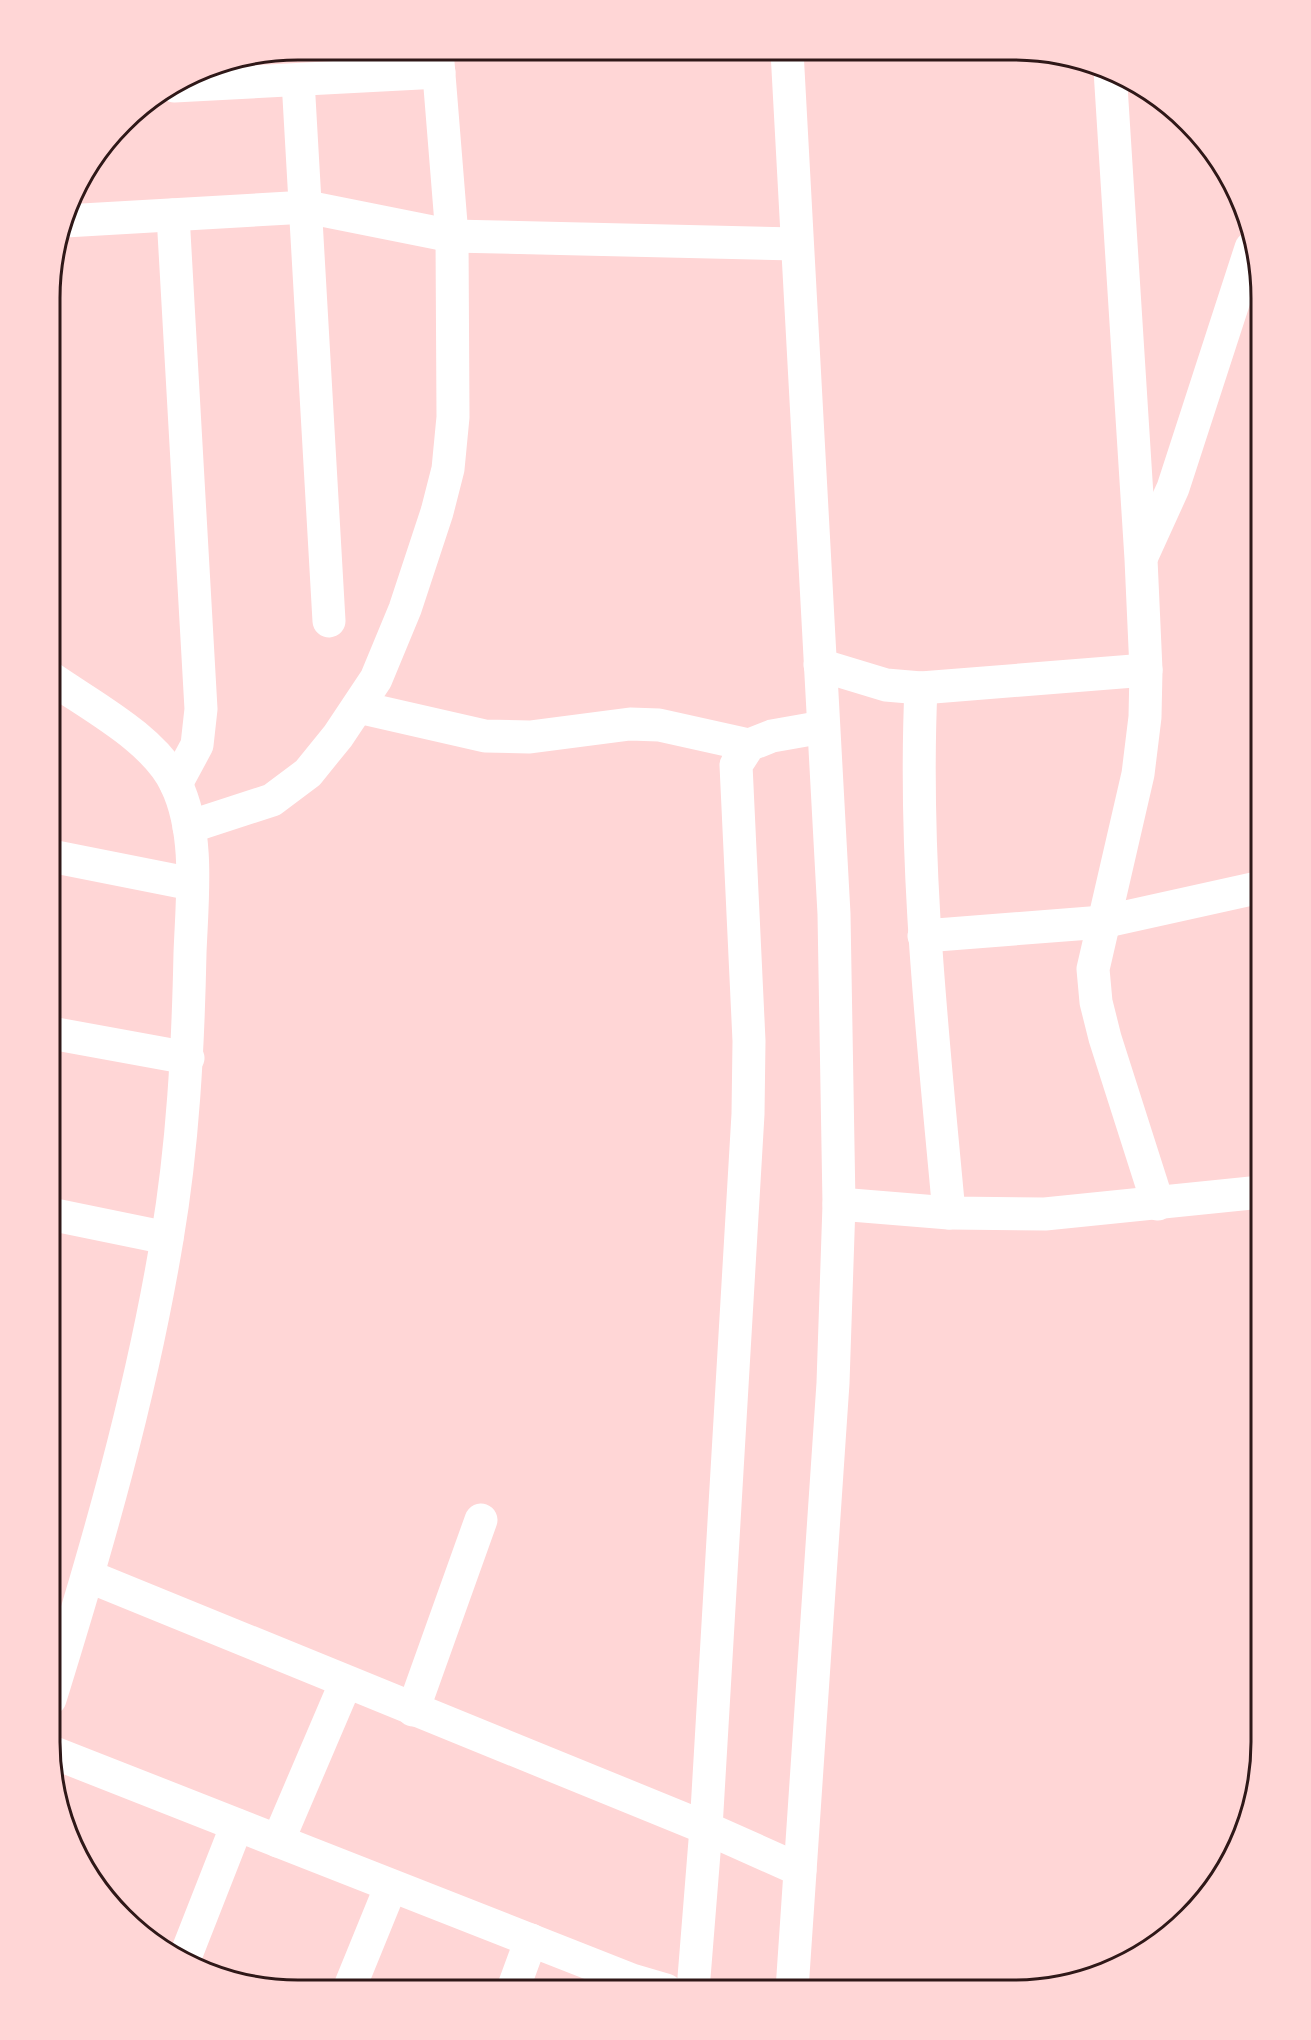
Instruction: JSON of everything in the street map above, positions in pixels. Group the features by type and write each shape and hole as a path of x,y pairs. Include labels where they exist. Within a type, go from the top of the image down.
{"street":[{"path":"787,60 834,914 839,1204 832,1394 793,1980"},
{"path":"189,827 272,800 308,773 358,707 376,679 405,609 448,468 453,417 452,236 438,61 298,80 193,85"},
{"path":"298,80 329,621"},
{"path":"1111,81 1146,670 1138,774 1093,969 1096,1002 1158,1204"},
{"path":"73,221 307,207 452,236 796,244"},
{"path":"173,215 201,709 197,745 176,784"},
{"path":"1141,559 1177,477 1247,259"},
{"path":"820,665 886,685 921,688 1146,670"},
{"path":"60,684 151,749 176,784 189,827 192,884 188,1058 167,1238 129,1426 88,1576 60,1667"},
{"path":"921,688 918,757 924,936 950,1213"},
{"path":"358,707 485,736 530,737 630,724 659,725 749,745 772,736 824,727"},
{"path":"694,1980 706,1828 744,1206 749,1041 736,765 749,745"},
{"path":"60,858 192,884"},
{"path":"924,936 1103,922 1251,889"},
{"path":"60,1035 188,1058"},
{"path":"839,1204 950,1213 1044,1214 1251,1193"},
{"path":"60,1216 167,1238"},
{"path":"413,1710 481,1520"},
{"path":"88,1576 706,1828 800,1870"},
{"path":"278,1841 346,1682"},
{"path":"61,1756 632,1980"},
{"path":"187,1952 237,1826"},
{"path":"353,1980 391,1886"},
{"path":"516,1980 531,1940"}]}
